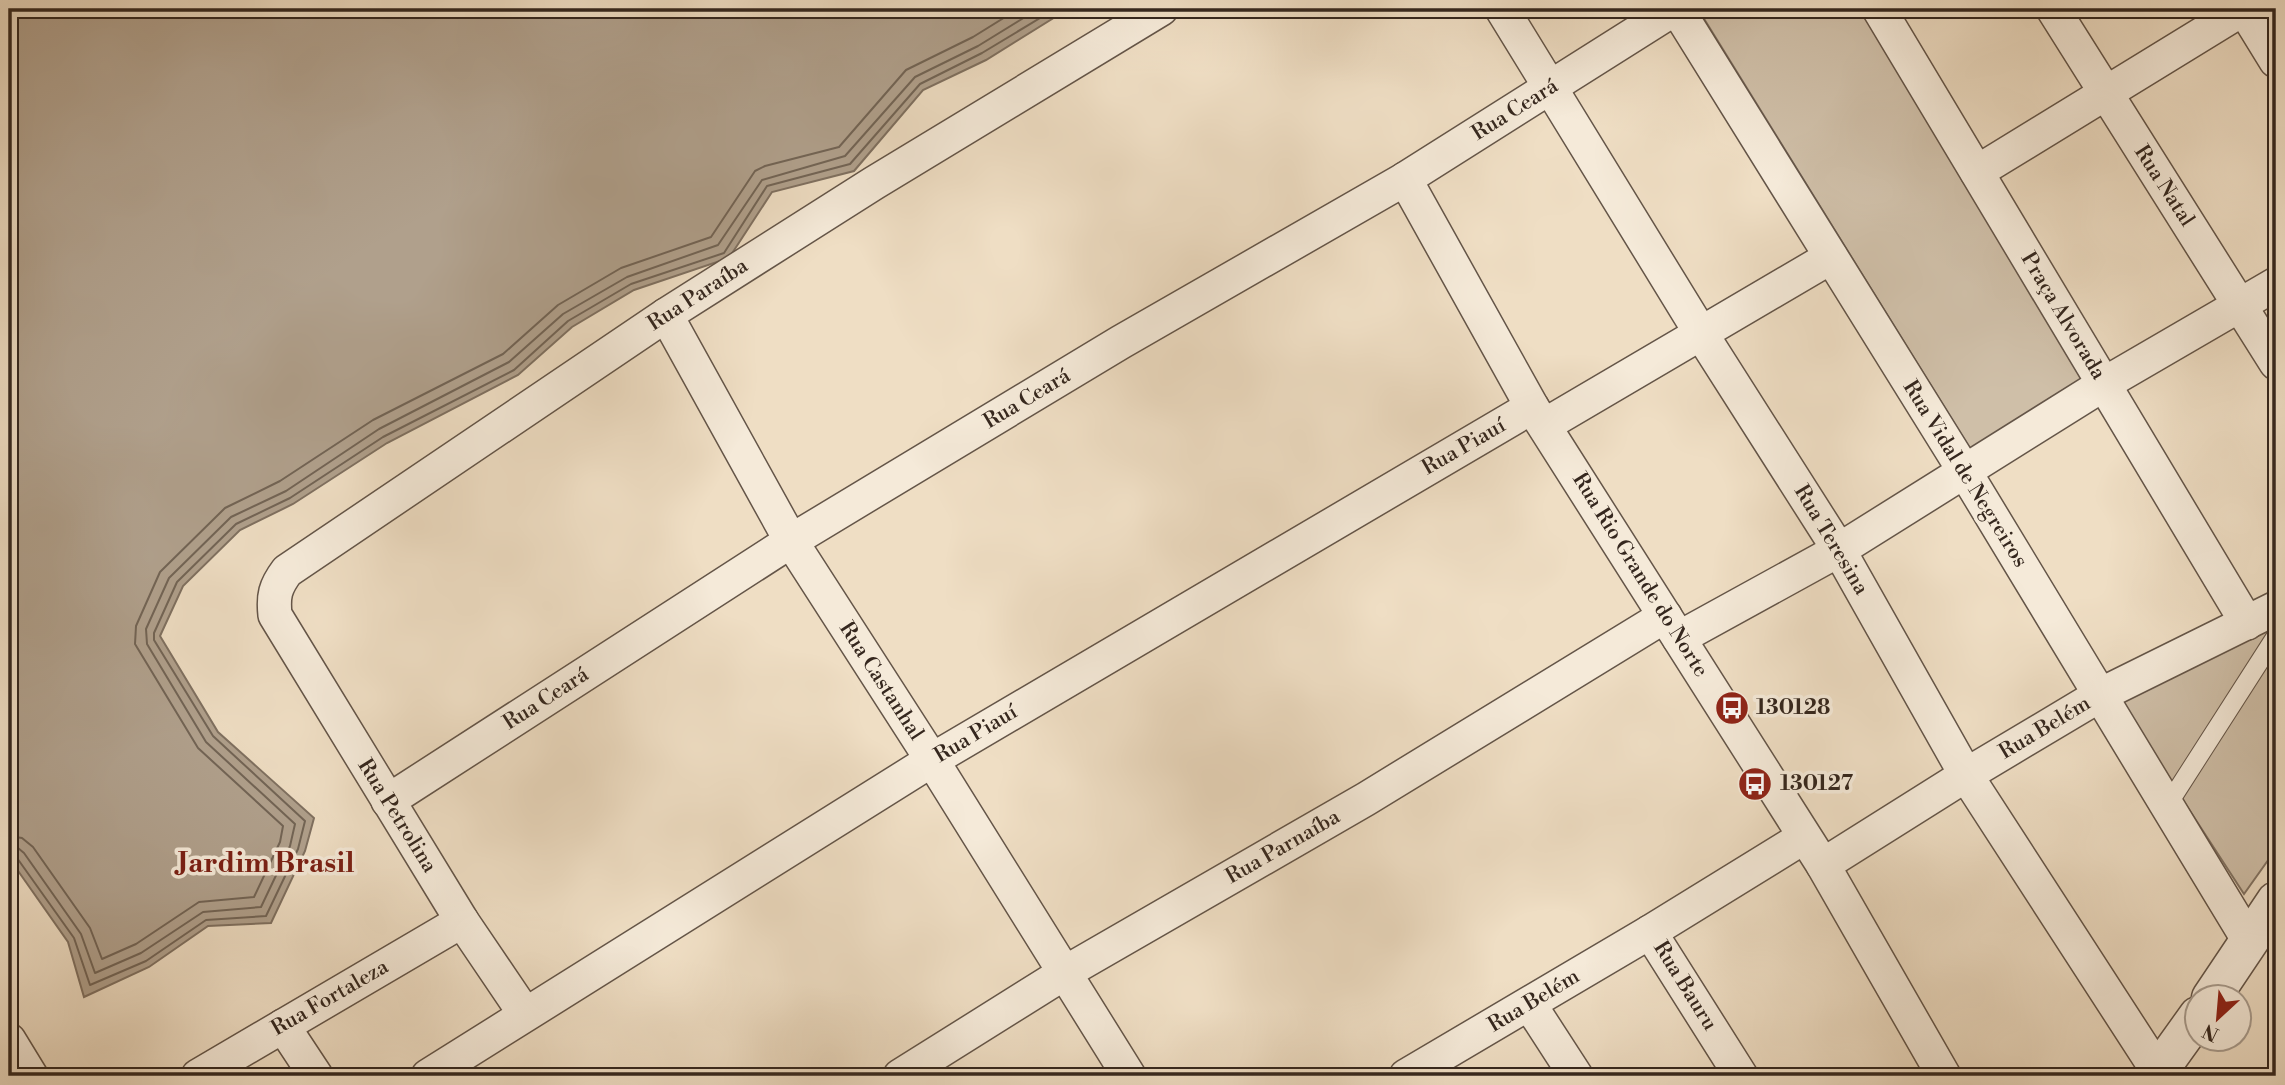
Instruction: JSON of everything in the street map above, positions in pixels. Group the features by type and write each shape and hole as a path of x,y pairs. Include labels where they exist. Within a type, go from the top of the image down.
{"street":[{"name":"Rua Paraíba","path":"275,615 273,596 277,584 287,571 666,315 874,183 1160,9"},
{"name":"Rua Teresina","path":"1502,9 1702,335 1839,550 1966,775 2158,1075"},
{"name":"Rua Ceará","path":"388,802 791,541 1121,342 1405,179 1675,9"},
{"name":"Rua Vidal de Negreiros","path":"1675,9 1965,472 2249,941"},
{"name":"Praça Alvorada","path":"1879,9 2104,384 2262,629"},
{"name":"Rua Natal","path":"2053,9 2276,363"},
{"path":"1977,172 2244,9 2276,61"},
{"name":"Rua Rio Grande do Norte","path":"1405,179 1539,416 1823,865 1944,1076"},
{"name":"Rua Piauí","path":"428,1076 932,760 1539,416 1702,335 1831,257"},
{"name":"Rua Parnaíba","path":"900,1076 1066,972 1672,627 1839,550 2104,384 2276,284"},
{"name":"Rua Castanhal","path":"666,315 791,541 1066,972 1129,1076"},
{"name":"Rua Belém","path":"1823,865 1966,775 2101,695 2262,629 2276,608"},
{"name":"Rua Petrolina","path":"275,615 462,921 525,1014"},
{"name":"Rua Belém","path":"1406,1076 1530,1005 1804,837"},
{"path":"2220,984 2276,901"},
{"name":"Rua Fortaleza","path":"198,1076 462,921"},
{"name":"Rua Bauru","path":"1650,932 1741,1076"},
{"path":"1530,1005 1576,1076"},
{"path":"283,1026 316,1076"},
{"path":"2158,1075 2184,1036"},
{"path":"9,1040 30,1076"}],"lane":[{"path":"2167,806 2262,629"}],"shaded area":[{"path":"1698,9 1876,9 2101,374 1972,452"},
{"path":"2276,621 2276,849 2244,894 2117,699"}],"water":[{"path":"9,9 1068,9 986,60 923,90 854,171 772,192 729,258 634,290 572,327 518,375 387,443 293,504 240,530 183,586 160,636 218,732 314,818 305,851 271,923 208,926 149,967 84,997 68,942 9,858"}],"place":[{"name":"130128","path":"1732,708"},
{"name":"130127","path":"1755,784"}],"district":[{"name":"Jardim Brasil","path":"266,863"}]}
